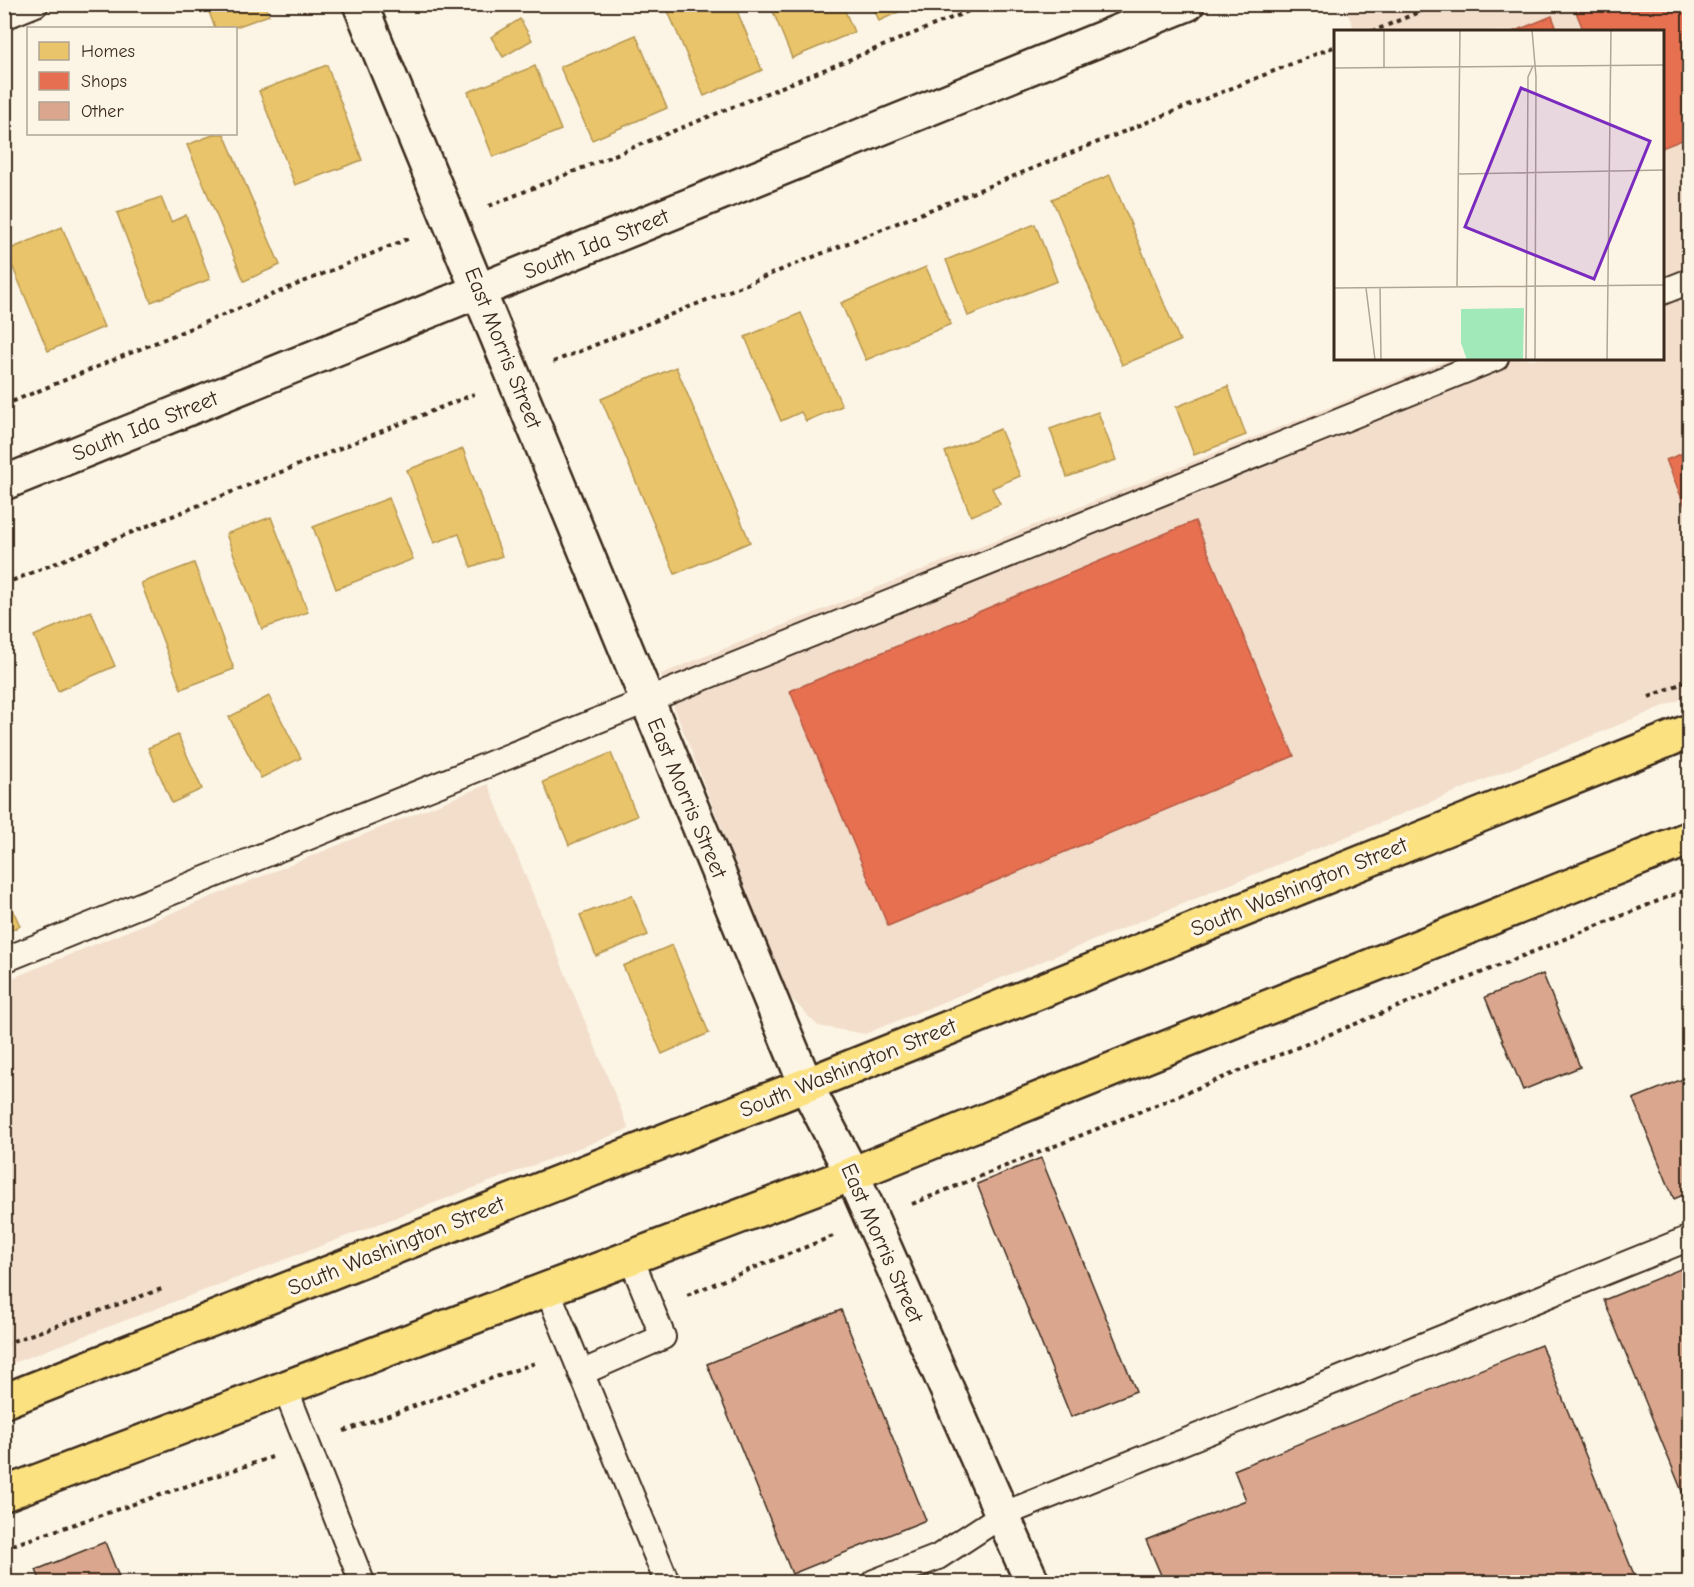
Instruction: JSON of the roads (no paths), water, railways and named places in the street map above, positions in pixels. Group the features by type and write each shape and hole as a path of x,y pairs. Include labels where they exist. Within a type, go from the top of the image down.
{"main road":[{"name":"South Washington Street","path":"4,1401 806,1085 1689,731"},
{"path":"4,1494 852,1174 1689,838"}],"street":[{"name":"East Morris Street","path":"360,4 806,1085 852,1174 1032,1582"},
{"name":"South Ida Street","path":"4,483 1187,4"}],"lane":[{"path":"4,17 36,4"},
{"path":"1664,291 1689,281"},
{"path":"4,960 1491,360"},
{"path":"874,1582 938,1557 1002,1515 1689,1239"},
{"path":"581,1373 663,1337 631,1258"},
{"path":"547,1289 667,1582"},
{"path":"285,1388 362,1582"}]}
